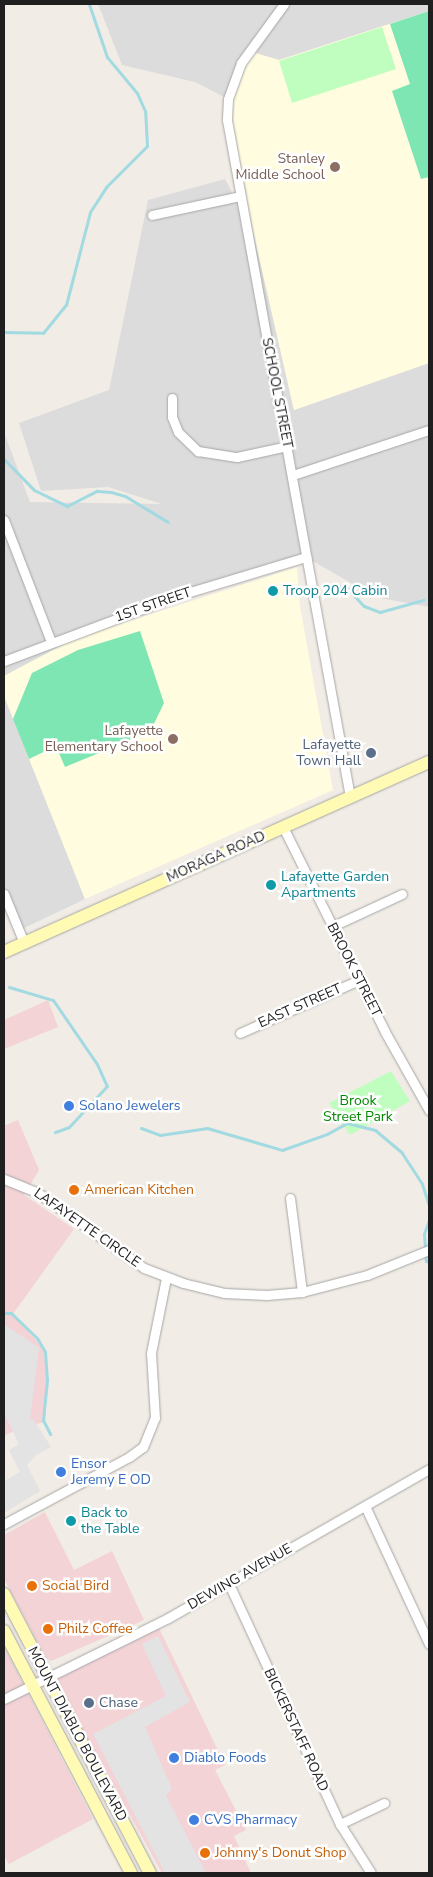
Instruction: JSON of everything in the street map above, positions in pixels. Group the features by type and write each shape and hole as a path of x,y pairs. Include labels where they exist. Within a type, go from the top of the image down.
{"main road":[{"name":"MORAGA ROAD","path":"4,952 429,762"},
{"name":"MOUNT DIABLO BOULEVARD","path":"4,1594 150,1873"},
{"name":"MOUNT DIABLO BOULEVARD","path":"5,1633 131,1873"},
{"path":"5,1633 16,1639 34,1670 46,1677"},
{"path":"31,1684 42,1685 60,1717 70,1720"}],"street":[{"name":"SCHOOL STREET","path":"284,4 240,63 228,99 227,120 350,797"},
{"path":"152,215 240,196"},
{"path":"172,398 172,417 178,432 198,451 237,457 287,446"},
{"path":"293,476 429,430"},
{"path":"4,520 51,642"},
{"name":"1ST STREET","path":"4,661 180,595 306,557"},
{"name":"BROOK STREET","path":"283,827 359,980 429,1110"},
{"path":"4,894 24,943"},
{"path":"333,926 402,894"},
{"name":"EAST STREET","path":"240,1033 359,980"},
{"name":"LAFAYETTE CIRCLE","path":"4,1180 38,1193 120,1254 166,1278 224,1293 267,1295 302,1292 367,1275 429,1250"},
{"path":"290,1198 302,1292"},
{"path":"4,1524 129,1457 143,1447 155,1418 151,1354 166,1278"},
{"name":"DEWING AVENUE","path":"4,1699 168,1618 228,1582 429,1470"},
{"path":"365,1506 429,1644"},
{"name":"BICKERSTAFF ROAD","path":"228,1582 340,1824 371,1873"},
{"path":"340,1824 384,1803"}],"shaded area":[{"path":"98,4 429,4 429,11 279,61 252,52 228,99 195,82 122,65"},
{"name":"Stanley Middle School","path":"429,11 429,363 294,410 254,235 228,99 252,52 279,60"},
{"path":"225,179 254,235 294,410 429,363 429,607 375,597 306,557 74,639 4,676 4,432 30,502 162,504 108,487 41,491 19,423 109,390 148,200"},
{"name":"Lafayette Elementary School","path":"297,567 300,606 333,790 85,899 4,696 4,676 74,639"},
{"path":"4,696 85,899 16,932 4,897"},
{"path":"48,1000 58,1027 4,1049 4,1020"},
{"path":"18,1120 39,1170 24,1195 74,1229 13,1314 43,1348 48,1379 45,1422 22,1427 4,1436 4,1126"},
{"path":"4,1324 39,1348 30,1419 34,1420 51,1447 36,1455 27,1465 40,1491 4,1513 4,1481 20,1472 9,1450 19,1444 4,1413"},
{"path":"45,1512 74,1570 112,1551 144,1620 51,1661 46,1658 4,1579 4,1535"},
{"path":"158,1626 225,1765 215,1770 246,1830 234,1836 251,1873 162,1873 53,1676"},
{"path":"158,1636 190,1702 145,1727 172,1789 166,1796 206,1873 165,1873 93,1734 166,1696 142,1644"},
{"path":"4,1647 93,1819 9,1864 4,1856"}],"green space":[{"path":"429,11 429,177 421,179 392,91 410,84 390,24"},
{"path":"382,27 396,69 292,103 279,61"},
{"path":"140,631 164,703 150,732 65,767 56,746 29,759 13,719 32,673 78,650"},
{"name":"Brook Street Park","path":"391,1071 410,1101 350,1135 329,1103"}],"waterway":[{"path":"4,332 43,333 66,305 90,212 106,187 147,146 145,111 137,93 107,57 89,4"},
{"path":"4,459 34,490 67,506 97,491 111,492 125,496 168,522"},
{"path":"328,585 346,587 364,606 380,612 423,600"},
{"path":"9,987 53,1000 97,1064 107,1086 69,1127 55,1132"},
{"path":"141,1128 160,1135 207,1128 282,1150 327,1134 347,1123 375,1130 402,1153 422,1184 429,1206"},
{"path":"429,1220 424,1234 426,1261 429,1262"},
{"path":"4,1313 11,1313 37,1338 45,1352 47,1380 43,1420 50,1434"}],"place":[{"name":"Stanley Middle School","path":"335,167"},
{"name":"Troop 204 Cabin","path":"273,591"},
{"name":"Lafayette Elementary School","path":"173,739"},
{"name":"Lafayette Town Hall","path":"371,753"},
{"name":"Lafayette Garden Apartments","path":"271,885"},
{"name":"Solano Jewelers","path":"69,1106"},
{"name":"American Kitchen","path":"74,1190"},
{"name":"Ensor Jeremy E OD","path":"61,1472"},
{"name":"Back to the Table","path":"71,1521"},
{"name":"Social Bird","path":"32,1586"},
{"name":"Philz Coffee","path":"48,1629"},
{"name":"Chase","path":"89,1703"},
{"name":"Diablo Foods","path":"174,1758"},
{"name":"CVS Pharmacy","path":"194,1820"},
{"name":"Johnny's Donut Shop","path":"205,1853"}]}
